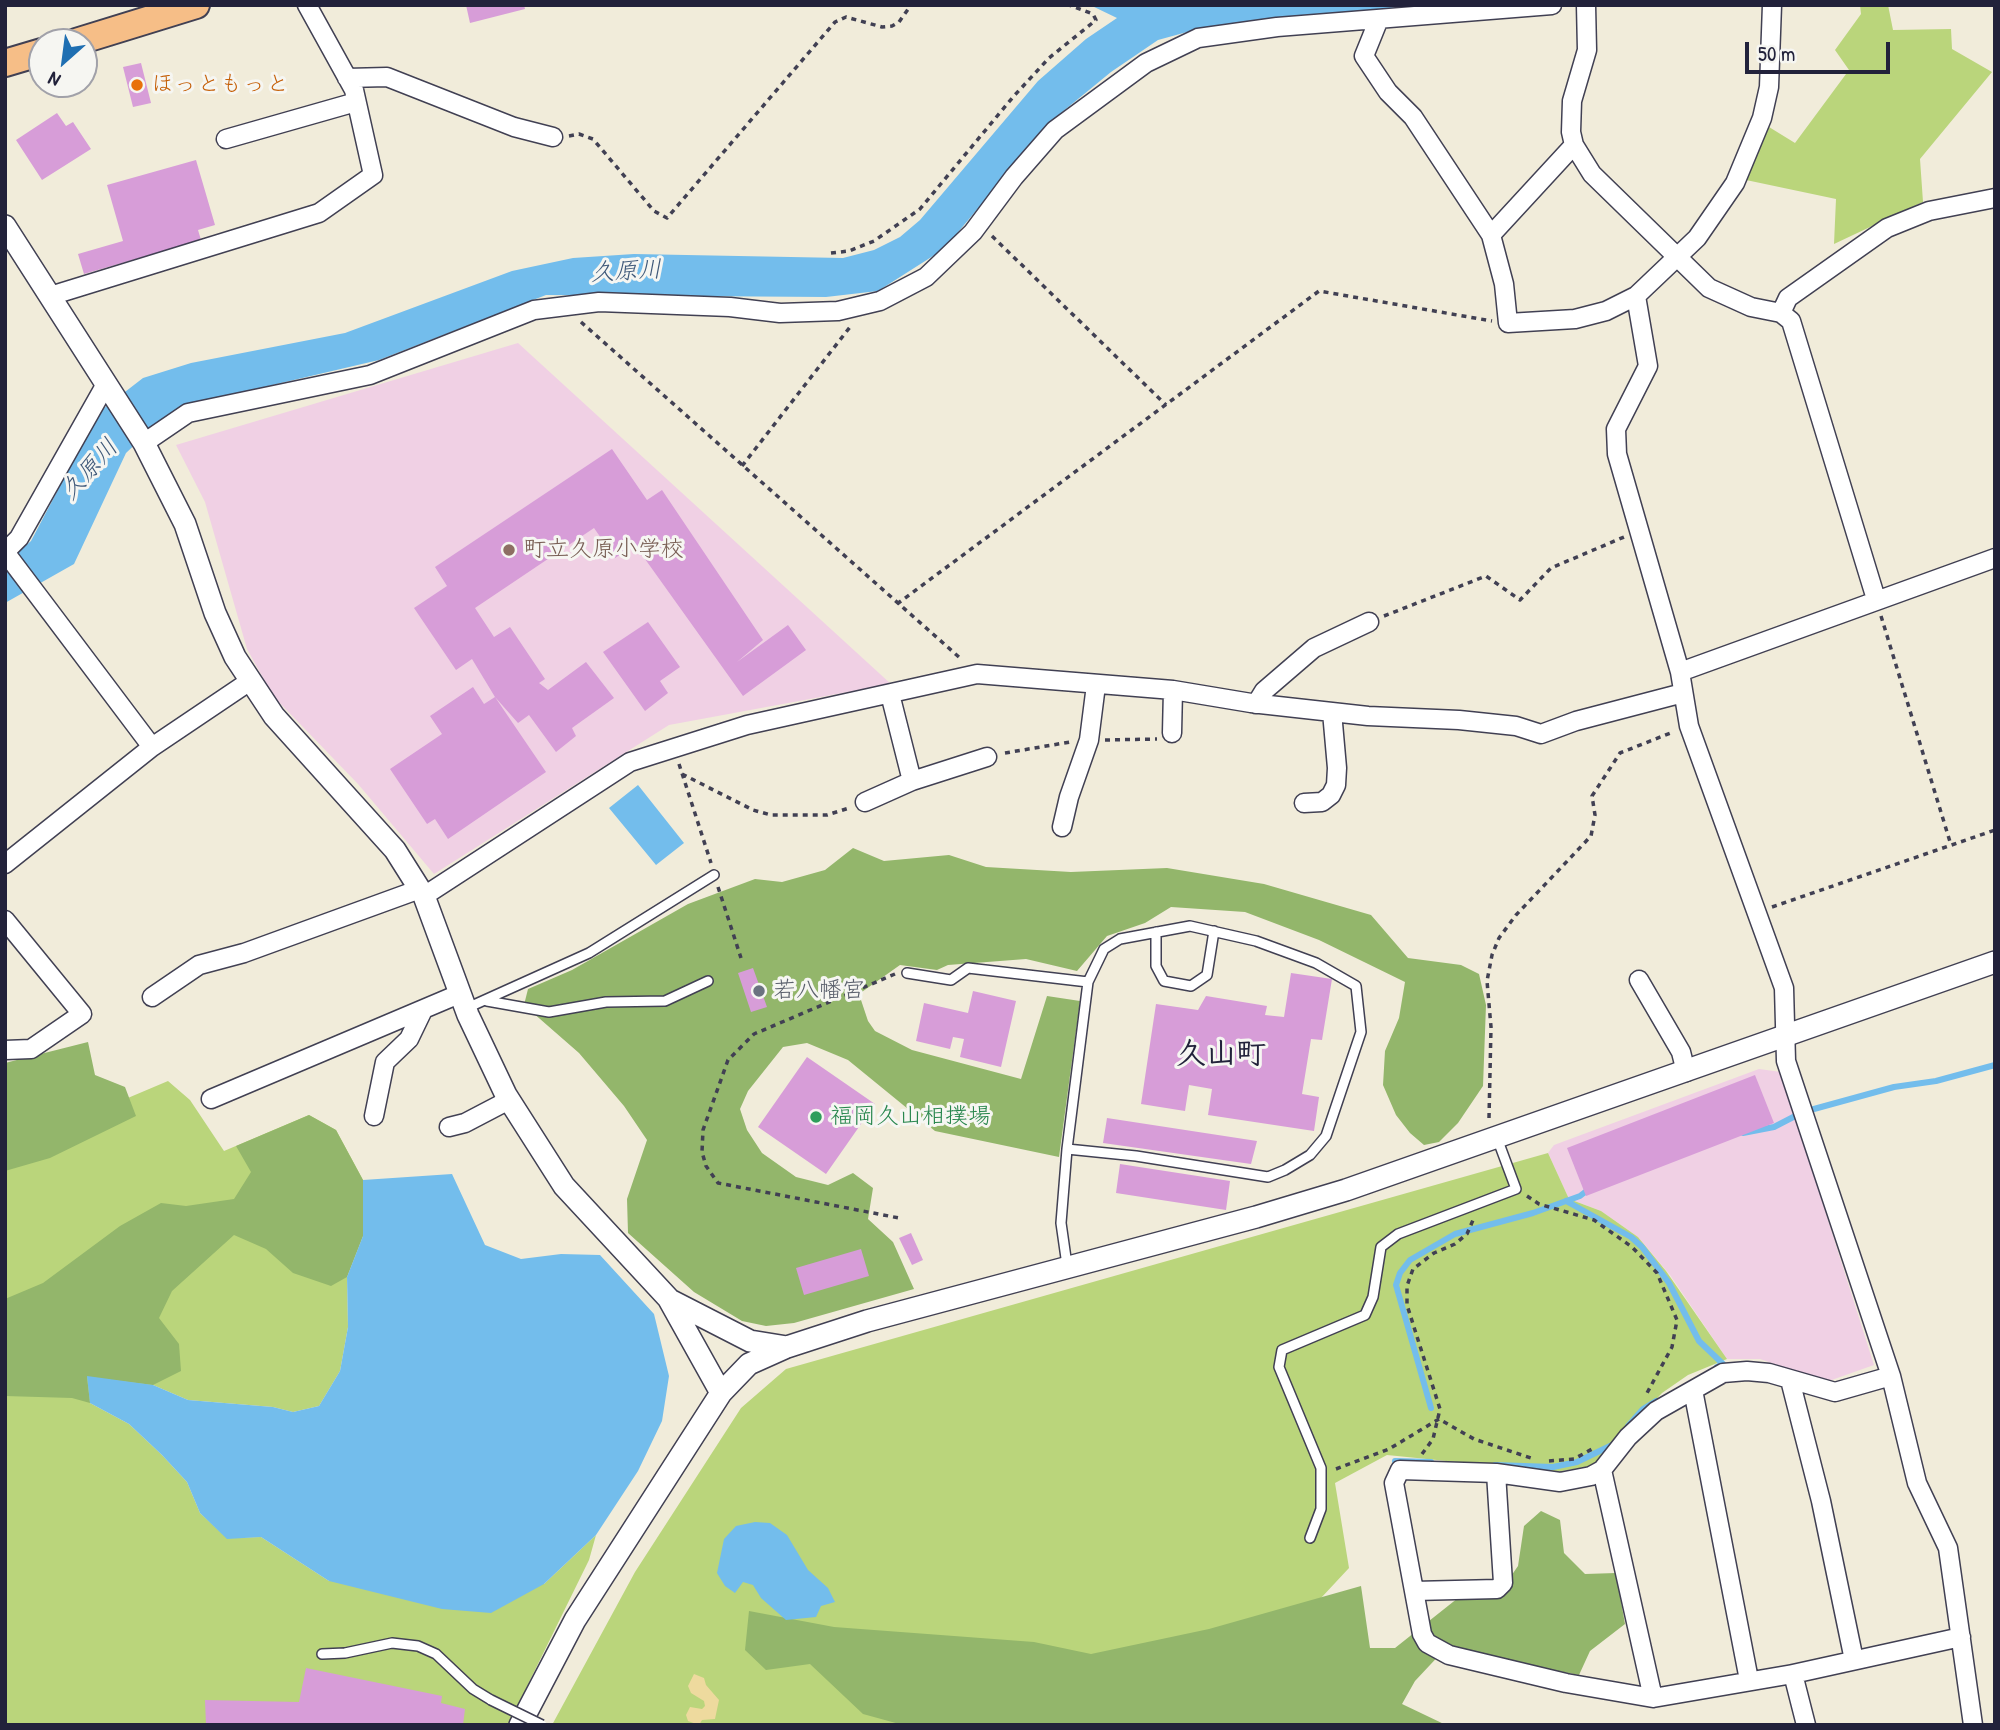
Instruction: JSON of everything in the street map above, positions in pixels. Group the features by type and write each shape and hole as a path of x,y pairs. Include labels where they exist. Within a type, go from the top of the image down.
{"main road":[{"path":"98,35 196,5"},
{"path":"5,64 28,57"}],"street":[{"path":"50,296 319,213 373,175 356,102 347,78 307,5"},
{"path":"143,442 188,413 370,375 534,310 599,302 730,307 780,313 838,311 868,304 926,277 979,224 1055,130 1146,63 1198,38 1277,27 1552,5"},
{"path":"1586,5 1587,50 1572,102 1573,145 1592,174 1709,288 1751,307 1781,313 1791,321 1876,599"},
{"path":"1379,19 1364,57 1388,92 1413,117 1491,235 1504,284 1508,323 1575,318 1606,311 1636,296 1677,259 1715,215 1735,183 1751,147 1769,87 1772,5"},
{"path":"347,78 387,77 513,127 553,136"},
{"path":"226,139 356,102"},
{"path":"1491,235 1573,145"},
{"path":"1781,313 1788,298 1886,228 1929,211 1995,198"},
{"path":"5,226 143,442 185,524 215,613 235,657 274,716 395,850 422,892 463,1002 509,1100 564,1186 668,1298 722,1393"},
{"path":"1636,296 1648,366 1616,429 1617,454 1637,531 1680,672 1689,726 1784,988 1786,1061 1891,1376 1917,1483 1948,1548 1973,1725"},
{"path":"110,390 19,538 5,552 152,747"},
{"path":"1680,672 1995,558"},
{"path":"1256,704 1270,685 1314,648 1369,622"},
{"path":"152,997 199,965 244,953 422,892 630,762 747,725 977,674 1173,690 1256,704 1332,712 1516,726 1541,734 1576,721 1683,693"},
{"path":"5,864 152,747 250,681"},
{"path":"1062,827 1069,797 1089,740 1096,685"},
{"path":"1172,733 1173,690"},
{"path":"890,694 912,781"},
{"path":"1304,803 1322,802 1331,795 1336,785 1338,768 1332,712"},
{"path":"864,802 912,781 987,757"},
{"path":"5,920 82,1014 31,1049 5,1050"},
{"path":"520,1725 575,1620 722,1393 749,1364 787,1347 867,1321 1067,1265 1256,1217 1492,1139 1995,962"},
{"path":"1639,980 1681,1052 1686,1072"},
{"path":"211,1099 423,1010 463,1002"},
{"path":"374,1116 385,1062 409,1039 423,1010"},
{"path":"449,1127 465,1123 509,1100"},
{"path":"668,1298 750,1341 787,1347"},
{"path":"1891,1376 1835,1392 1769,1373 1723,1373 1656,1411 1628,1437 1602,1470 1560,1482 1496,1473 1400,1470 1394,1483 1422,1634 1427,1643 1449,1655 1566,1683 1653,1698 1793,1674 1961,1637"},
{"path":"1790,1380 1821,1501 1854,1660"},
{"path":"1693,1390 1749,1680"},
{"path":"1602,1470 1653,1698"},
{"path":"1414,1591 1497,1589 1503,1583 1496,1473"},
{"path":"1793,1674 1806,1725"}],"lane":[{"path":"485,1000 589,953 714,875"},
{"path":"1067,1149 1136,1156 1268,1177 1310,1155 1326,1136 1361,1032 1356,986 1316,963 1256,941 1190,926 1120,939 1104,949 1088,982 1067,1149 1061,1223 1067,1265"},
{"path":"1156,932 1156,966 1164,981 1191,986 1207,975 1214,931"},
{"path":"907,973 951,980 968,968 1088,982"},
{"path":"463,1002 485,1000 549,1012 606,1002 665,1001 708,981"},
{"path":"1310,1538 1321,1509 1321,1468 1279,1367 1282,1350 1365,1315 1373,1297 1381,1247 1398,1234 1516,1189 1492,1139"},
{"path":"322,1654 345,1653 391,1643 418,1646 436,1654 473,1689 541,1725"}],"path":[{"path":"553,136 579,134 593,139 654,211 667,218 835,22 846,17 882,27 891,26 899,22 911,5"},
{"path":"831,253 849,251 874,241 920,209 977,137 1049,58 1096,20 1093,14 1069,5"},
{"path":"979,224 1166,405"},
{"path":"897,604 1319,291 1451,316 1508,323"},
{"path":"742,466 868,304"},
{"path":"563,306 977,674"},
{"path":"1369,622 1486,576 1520,600 1550,568 1637,531"},
{"path":"1876,599 1951,845"},
{"path":"1492,1139 1487,981 1492,955 1499,938 1516,915 1591,836 1595,815 1592,796 1620,753 1689,726"},
{"path":"674,748 741,958"},
{"path":"682,774 753,810 771,815 827,815 864,802"},
{"path":"1757,912 1995,830"},
{"path":"899,1218 718,1183 706,1166 702,1152 703,1130 728,1059 754,1034 895,974 907,973"},
{"path":"1516,1189 1539,1204 1563,1208 1594,1220 1632,1247 1657,1273 1677,1320 1672,1347 1644,1398"},
{"path":"1410,1469 1433,1439 1439,1419 1434,1387 1407,1305 1407,1286 1413,1269 1467,1234 1475,1217 1471,1207"},
{"path":"1439,1419 1483,1443 1534,1458"},
{"path":"1321,1480 1343,1464 1388,1448 1439,1419"},
{"path":"1544,1461 1574,1459 1598,1446"}],"shaded area":[{"path":"518,343 891,684 669,725 434,874 358,784 273,696 247,649 205,502 176,445"},
{"path":"1759,1069 1781,1072 1874,1365 1826,1382 1760,1359 1727,1359 1670,1275 1638,1237 1601,1211 1569,1199 1548,1153 1554,1145"}],"green space":[{"path":"1860,5 1888,5 1893,30 1951,29 1952,49 1992,72 1920,159 1923,202 1834,244 1836,199 1746,180 1769,127 1795,143 1849,70 1835,50 1861,14"},
{"path":"853,848 884,861 949,855 986,867 1071,872 1167,868 1264,884 1371,915 1408,958 1461,965 1479,974 1486,1005 1483,1086 1458,1123 1439,1142 1424,1145 1396,1115 1383,1085 1385,1051 1399,1018 1405,982 1319,940 1245,912 1171,907 1145,923 1107,936 1077,971 1026,959 948,965 937,970 900,965 859,994 868,1021 875,1031 912,1050 1021,1079 1047,996 1080,1001 1059,1157 935,1131 848,1060 807,1043 783,1047 748,1091 740,1109 747,1130 762,1153 796,1177 828,1185 853,1173 873,1188 868,1219 893,1242 914,1289 794,1323 766,1326 742,1321 694,1292 628,1233 627,1199 647,1140 624,1106 579,1053 524,1005 528,989 572,970 688,904 755,879 782,882 825,870"},
{"path":"88,1042 95,1075 125,1087 136,1116 50,1158 5,1171 5,1063"},
{"path":"168,1081 190,1100 224,1151 309,1115 336,1130 363,1180 363,1236 347,1277 348,1327 340,1371 319,1406 293,1412 273,1407 188,1400 153,1385 90,1403 129,1424 162,1455 187,1482 200,1513 227,1538 261,1537 329,1581 544,1584 596,1535 589,1560 508,1725 5,1725 5,1150"},
{"path":"309,1115 336,1130 363,1180 363,1236 347,1277 331,1286 293,1273 266,1249 234,1235 172,1291 159,1318 179,1344 181,1371 153,1385 87,1377 90,1403 72,1398 5,1396 5,1299 43,1283 120,1226 161,1203 186,1206 234,1199 251,1172 236,1146"},
{"path":"1548,1153 1569,1199 1601,1211 1638,1237 1666,1271 1727,1359 1688,1375 1662,1393 1633,1424 1602,1464 1556,1472 1387,1455 1335,1483 1349,1568 1321,1598 1085,1670 1446,1725 552,1725 635,1572 741,1408 786,1369"},
{"path":"1541,1511 1560,1520 1564,1553 1585,1574 1616,1573 1625,1624 1590,1651 1579,1675 1445,1649 1415,1681 1402,1704 1446,1725 903,1725 863,1714 810,1664 766,1670 745,1650 749,1611 834,1627 1034,1642 1091,1654 1209,1629 1361,1586 1370,1648 1395,1648 1458,1598 1500,1592 1518,1566 1524,1526"}],"sand":[{"path":"694,1674 704,1678 706,1685 719,1700 715,1719 702,1720 699,1725 688,1721 686,1715 690,1707 702,1709 705,1706 704,1701 691,1693 688,1686"}],"water":[{"name":"久原川","path":"1090,5 1418,5 1198,29 1158,40 1111,72 1050,122 944,249 878,291 826,297 546,295 379,360 183,406 163,418 126,453 74,564 5,603 5,564 31,541 99,412 143,378 191,363 345,333 512,271 573,258 634,254 843,258 874,250 900,237 920,220 1038,81 1086,39 1117,18"},
{"path":"638,785 684,843 656,865 609,808"},
{"path":"452,1174 485,1245 521,1259 561,1254 600,1255 654,1314 669,1376 662,1421 638,1471 596,1535 544,1584 491,1613 442,1609 329,1581 261,1537 227,1539 200,1513 187,1482 162,1455 129,1424 90,1403 87,1376 153,1385 188,1400 273,1407 293,1412 319,1406 340,1371 348,1327 347,1277 363,1236 363,1180"},
{"path":"755,1522 770,1523 787,1535 808,1570 828,1588 835,1602 821,1606 816,1617 786,1620 761,1598 753,1585 743,1582 735,1593 725,1586 717,1573 724,1539 736,1526"}],"building":[{"path":"466,5 524,5 525,9 470,23"},
{"name":"ほっともっと","path":"141,63 151,103 133,107 123,67"},
{"path":"57,113 66,126 73,122 91,149 42,180 16,140"},
{"path":"196,160 215,225 198,230 201,240 84,274 78,254 123,241 107,185"},
{"path":"612,449 647,500 662,490 763,640 737,662 788,625 806,650 743,696 635,545 615,558 594,528 475,608 494,637 510,627 545,679 539,683 548,690 586,662 614,698 572,728 576,736 556,752 529,715 518,723 495,697 472,659 456,670 414,608 447,586 435,567"},
{"path":"648,622 680,667 660,681 668,693 645,711 603,652"},
{"path":"473,687 484,704 495,697 546,772 448,839 435,819 427,824 390,769 442,734 430,716"},
{"path":"753,968 767,1007 751,1012 738,973"},
{"path":"1291,973 1332,979 1322,1040 1311,1039 1302,1094 1319,1097 1314,1131 1208,1115 1212,1089 1189,1085 1185,1111 1141,1104 1156,1004 1198,1010 1206,996 1267,1006 1265,1015 1284,1017"},
{"path":"973,991 1016,1001 1001,1067 960,1057 964,1039 953,1037 950,1049 916,1041 924,1003 968,1013"},
{"path":"807,1057 875,1104 826,1174 758,1127"},
{"path":"1755,1075 1774,1123 1586,1196 1567,1148"},
{"path":"1107,1118 1257,1141 1251,1164 1103,1143"},
{"path":"1120,1164 1230,1181 1226,1210 1116,1193"},
{"path":"911,1233 923,1260 912,1265 899,1238"},
{"path":"861,1249 869,1276 804,1295 796,1268"},
{"path":"306,1668 442,1696 441,1703 465,1709 463,1725 206,1725 205,1700 299,1702"}],"waterway":[{"path":"1743,1133 1774,1127 1803,1112 1894,1087 1936,1081 1995,1065"},
{"path":"1431,1408 1396,1285 1400,1273 1410,1260 1455,1234 1533,1213 1580,1196 1589,1189"},
{"path":"1566,1201 1631,1237 1642,1247 1669,1283 1699,1341 1723,1364 1717,1367"},
{"path":"1628,1426 1643,1409 1656,1401"},
{"path":"1495,1465 1553,1467 1577,1462 1612,1445"},
{"path":"1395,1461 1431,1462"}],"place":[{"name":"ほっともっと","path":"137,85"},
{"name":"町立久原小学校","path":"509,550"},
{"name":"若八幡宮","path":"759,991"},
{"name":"福岡久山相撲場","path":"816,1117"}],"district":[{"name":"久山町","path":"1221,1055"}]}
